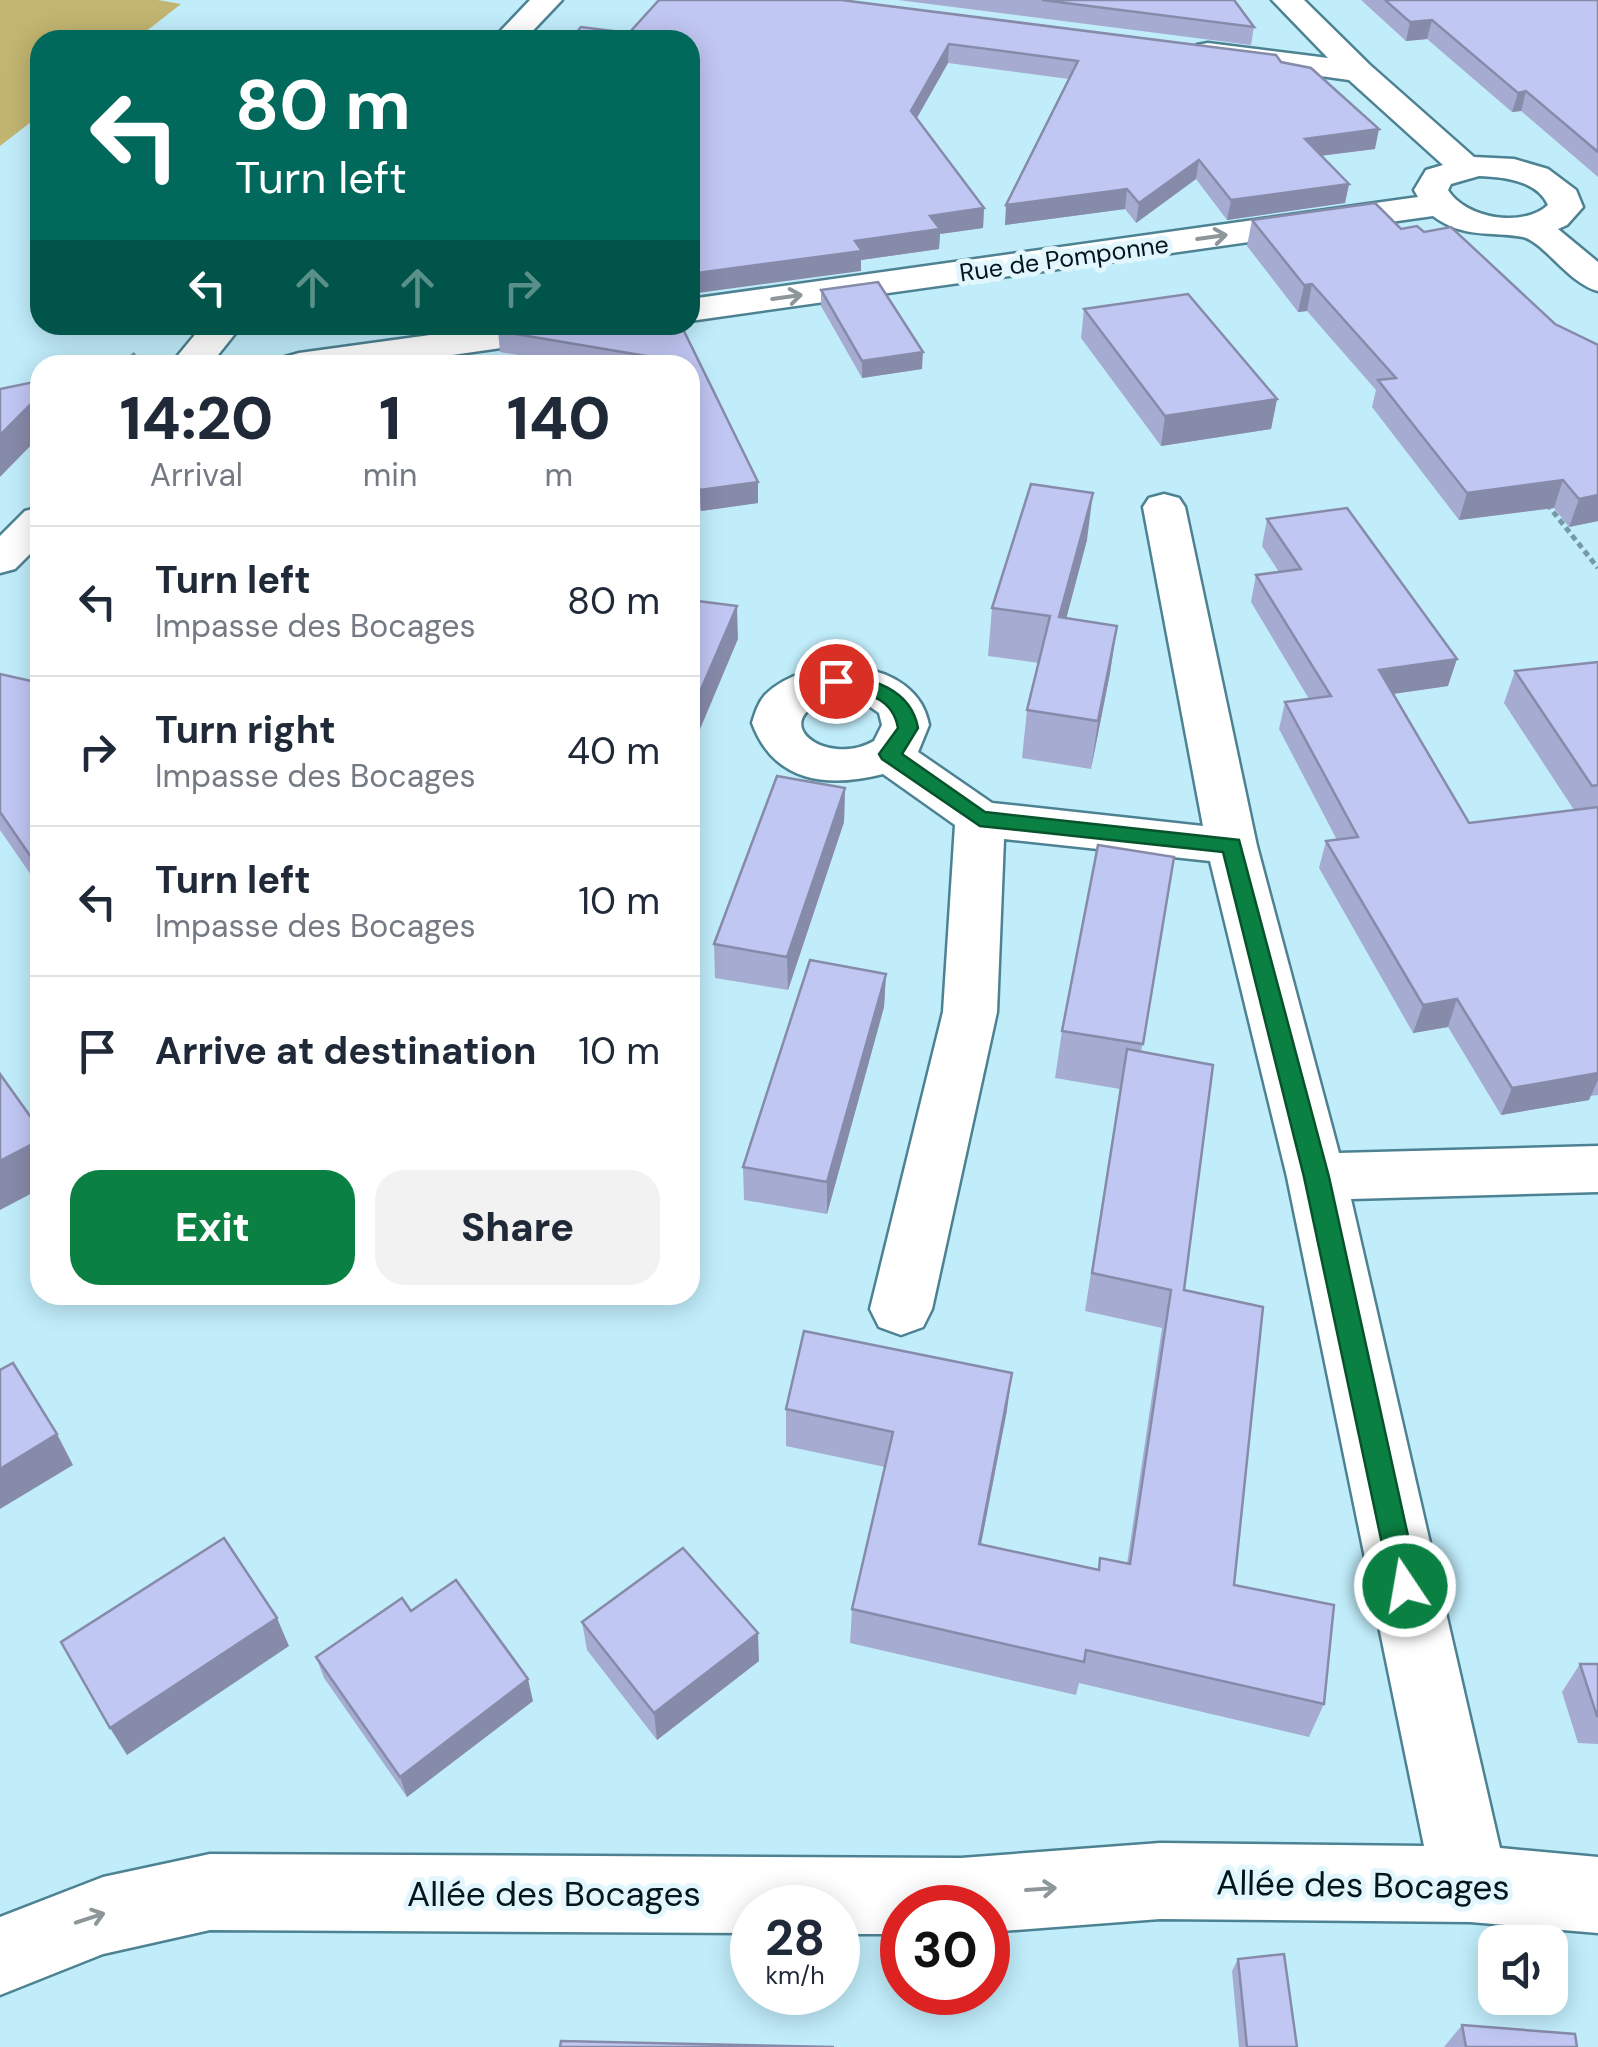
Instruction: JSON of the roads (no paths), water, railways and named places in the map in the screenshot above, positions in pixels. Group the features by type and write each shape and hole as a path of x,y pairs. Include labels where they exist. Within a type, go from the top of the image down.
{"street":[{"path":"518,30 547,0"},
{"path":"1287,0 1359,72 1465,167"},
{"path":"1184,49 1359,72"},
{"path":"1465,167 1510,168 1556,188 1566,206 1560,215 1533,226 1480,224 1438,205 1432,183 1447,172 1465,167"},
{"path":"1556,188 1598,182"},
{"name":"Rue de Pomponne","path":"700,309 1438,205"},
{"path":"1533,226 1598,280"},
{"path":"198,355 214,335"},
{"path":"370,355 514,335"},
{"path":"1164,507 1232,846 1316,1177 1470,1884"},
{"path":"0,560 30,530"},
{"path":"889,754 980,819 1232,846"},
{"path":"902,1309 970,1012 980,819"},
{"path":"1316,1177 1598,1169"},
{"name":"Allée des Bocages","path":"0,1956 82,1919 157,1898 210,1892 961,1896 1160,1881 1470,1884 1598,1895"}]}
